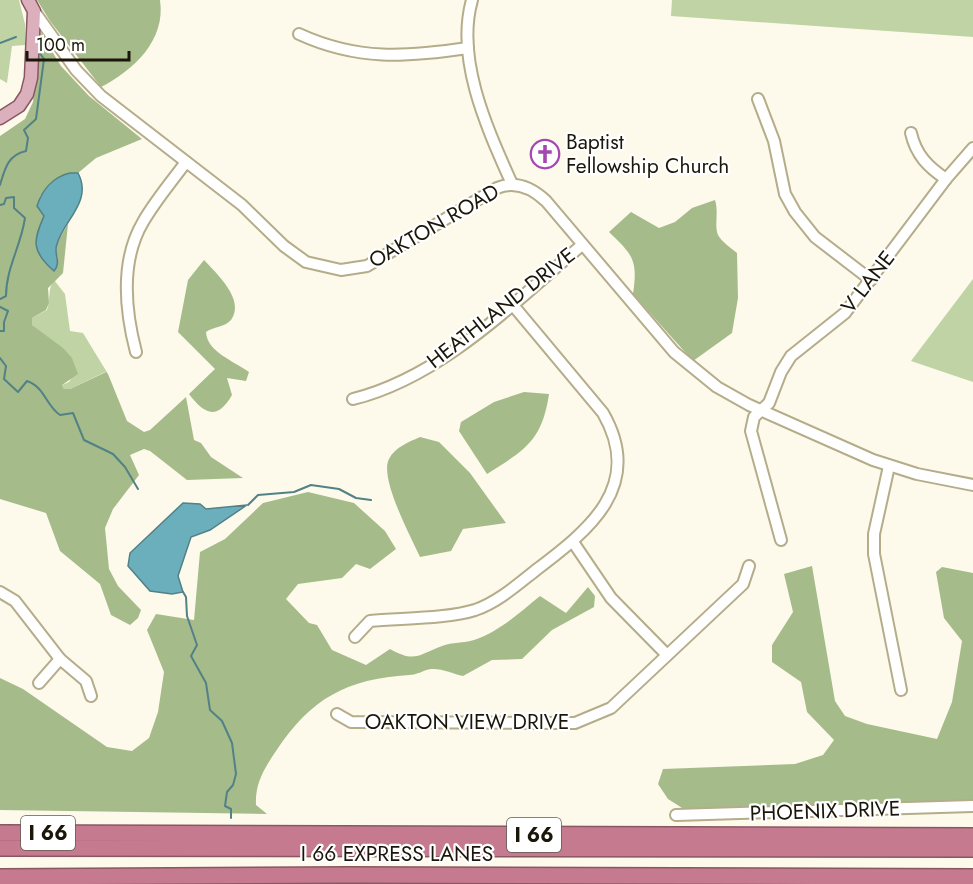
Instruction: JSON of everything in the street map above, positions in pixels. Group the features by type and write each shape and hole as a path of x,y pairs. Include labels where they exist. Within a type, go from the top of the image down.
{"highway":[{"name":"I 66","path":"0,833 973,836"},
{"name":"I 66 EXPRESS LANES","path":"0,848 973,849"},
{"name":"I 66 EXPRESS LANES","path":"0,877 358,874 973,877"}],"main road":[{"path":"0,118 19,106 27,94 31,78 31,5"}],"street":[{"path":"472,0 467,34 468,48 483,113 512,184"},
{"name":"OAKTON ROAD","path":"31,5 61,51 92,88 124,116 242,205 297,256 317,266 341,270 358,268 376,262 488,193 512,184 538,194 685,363 717,387 763,411 889,466 973,485"},
{"path":"298,34 347,51 375,56 408,56 468,48"},
{"path":"758,99 774,141 785,194 795,212 815,237 871,280"},
{"path":"911,133 919,155 931,169 946,179"},
{"name":"V LANE","path":"781,540 751,431 754,417 763,411 792,356 845,313 946,179 973,148"},
{"path":"136,352 126,288 134,244 147,215 186,162"},
{"name":"HEATHLAND DRIVE","path":"353,399 373,394 447,355 582,245"},
{"path":"355,637 370,621 455,614 486,605 500,598 573,542 600,514 609,501 617,467 615,440 603,413 512,304"},
{"path":"889,466 877,515 874,554 901,690"},
{"path":"573,542 611,598 667,655"},
{"name":"OAKTON VIEW DRIVE","path":"337,714 351,722 575,723 611,708 743,584 750,566"},
{"path":"0,592 21,608 60,659 86,681 92,696"},
{"path":"39,683 60,659"},
{"name":"PHOENIX DRIVE","path":"676,815 973,806"}],"green space":[{"path":"0,0 19,0 25,24 25,45 12,46 7,83 0,79"},
{"path":"37,0 160,0 161,15 153,41 136,63 101,87 50,21"},
{"path":"672,0 973,0 973,37 671,16"},
{"path":"39,30 61,66 89,96 142,139 96,158 78,173 70,173 40,196 39,209 44,216 37,250 48,265 58,263 56,245 68,224 63,273 48,288 49,303 46,310 32,318 32,325 63,348 72,358 78,374 62,385 64,389 70,389 106,372 127,421 144,432 150,430 186,397 194,440 201,443 211,457 243,478 187,480 150,451 144,449 130,455 139,475 113,509 105,528 109,569 118,586 141,610 138,618 130,625 111,615 100,584 60,551 46,513 0,499 0,136 25,119 33,102"},
{"path":"715,200 718,235 737,253 738,298 732,333 693,361 633,294 635,273 632,259 609,232 631,212 659,228 675,222 692,208"},
{"path":"204,260 228,287 235,304 235,312 231,320 206,332 208,339 216,351 249,372 246,381 227,378 232,395 221,409 210,412 200,406 189,394 215,369 178,332 188,280"},
{"path":"973,279 973,382 911,361"},
{"path":"54,280 65,294 70,331 83,333 108,374 105,372 70,389 64,389 62,385 69,382 76,371 73,363 63,350 32,325 32,318 47,310"},
{"path":"524,392 549,394 542,423 530,443 487,474 459,431 461,422 494,402"},
{"path":"420,437 439,442 470,473 506,523 463,529 451,551 420,557 397,508 388,480 387,468 389,459 395,451"},
{"path":"308,492 354,503 385,531 396,549 370,569 356,564 342,578 298,584 286,599 309,623 317,625 332,650 366,665 390,649 411,657 446,645 474,640 501,627 540,596 566,613 588,587 595,596 594,607 552,630 522,659 492,660 463,676 435,669 412,675 387,677 367,681 332,695 303,717 264,770 257,790 256,805 267,814 0,810 0,678 23,689 107,747 132,751 149,738 158,712 164,672 147,630 156,614 194,620 200,552 225,539 263,503"},
{"path":"812,566 835,701 845,716 867,724 937,739 952,702 962,641 944,618 936,572 942,567 973,573 973,803 690,813 668,799 658,784 663,769 795,764 823,755 834,740 807,712 801,682 772,662 772,645 793,612 784,574"}],"water":[{"path":"70,173 78,173 82,183 82,193 76,210 57,244 57,264 54,271 41,257 36,245 44,216 37,206 49,185"},
{"path":"183,503 200,504 206,509 247,505 210,530 191,537 178,576 183,592 172,594 150,591 128,566 130,553"}],"waterway":[{"path":"0,43 16,37"},
{"path":"0,185 11,159 26,151 28,138 24,130 36,119 44,59 38,51"},
{"path":"0,205 4,204 6,198 14,197 14,208 25,218 8,276 6,296 0,299"},
{"path":"0,307 8,311 4,331 0,331"},
{"path":"0,358 6,366 4,379 18,392 27,381 42,392 51,407 60,415 73,413 84,440 113,454 125,467 138,489"},
{"path":"248,505 258,495 294,492 311,485 339,489 356,498 371,500"},
{"path":"183,592 186,597 187,616 197,645 191,656 206,683 210,710 222,721 232,743 236,774 233,785 227,792 225,806 231,809 231,818"}],"place":[{"name":"Baptist Fellowship Church","path":"545,154"}]}
